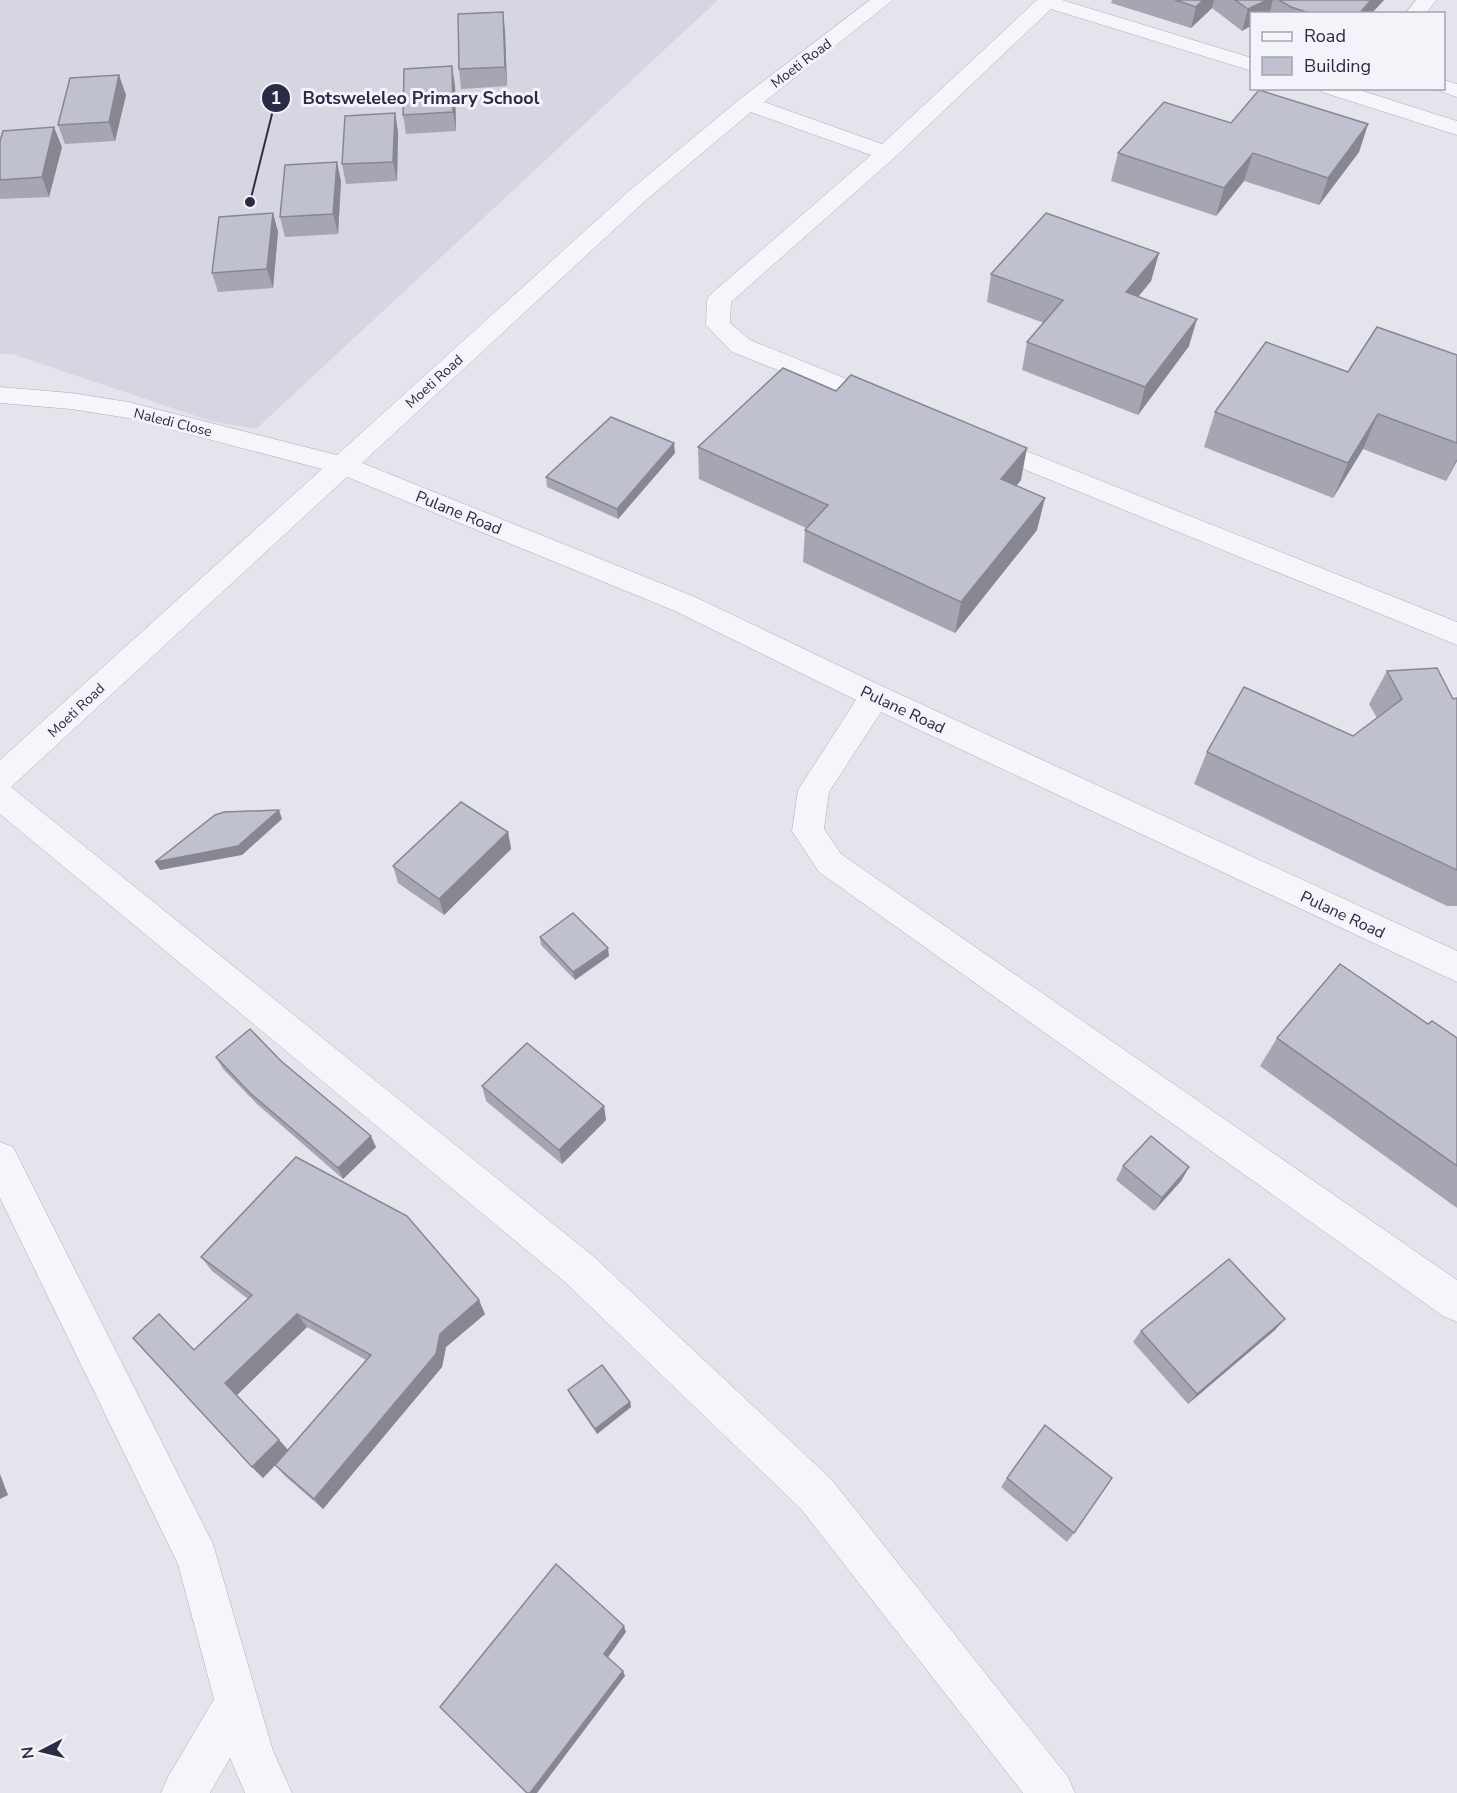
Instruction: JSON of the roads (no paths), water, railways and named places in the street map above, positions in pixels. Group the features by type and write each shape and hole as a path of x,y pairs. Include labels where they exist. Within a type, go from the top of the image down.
{"street":[{"name":"Moeti Road","path":"0,779 637,196 748,104 883,0"},
{"path":"1416,12 1426,0"},
{"path":"904,412 741,346 718,325 719,300 886,153 1048,1 1250,64"},
{"path":"1342,90 1457,128"},
{"path":"748,104 886,153"},
{"name":"Naledi Close","path":"0,394 71,400 128,410 342,465"},
{"path":"959,434 1457,634"},
{"name":"Pulane Road","path":"342,465 685,604 875,696 1457,967"},
{"path":"875,696 814,790 808,831 830,863 1457,1303"},
{"path":"0,796 579,1269 816,1494 1052,1793"},
{"path":"0,1159 198,1559 252,1756 269,1793"},
{"path":"184,1793 237,1702"}],"place":[{"name":"Botsweleleo Primary School","path":"250,202"}]}
